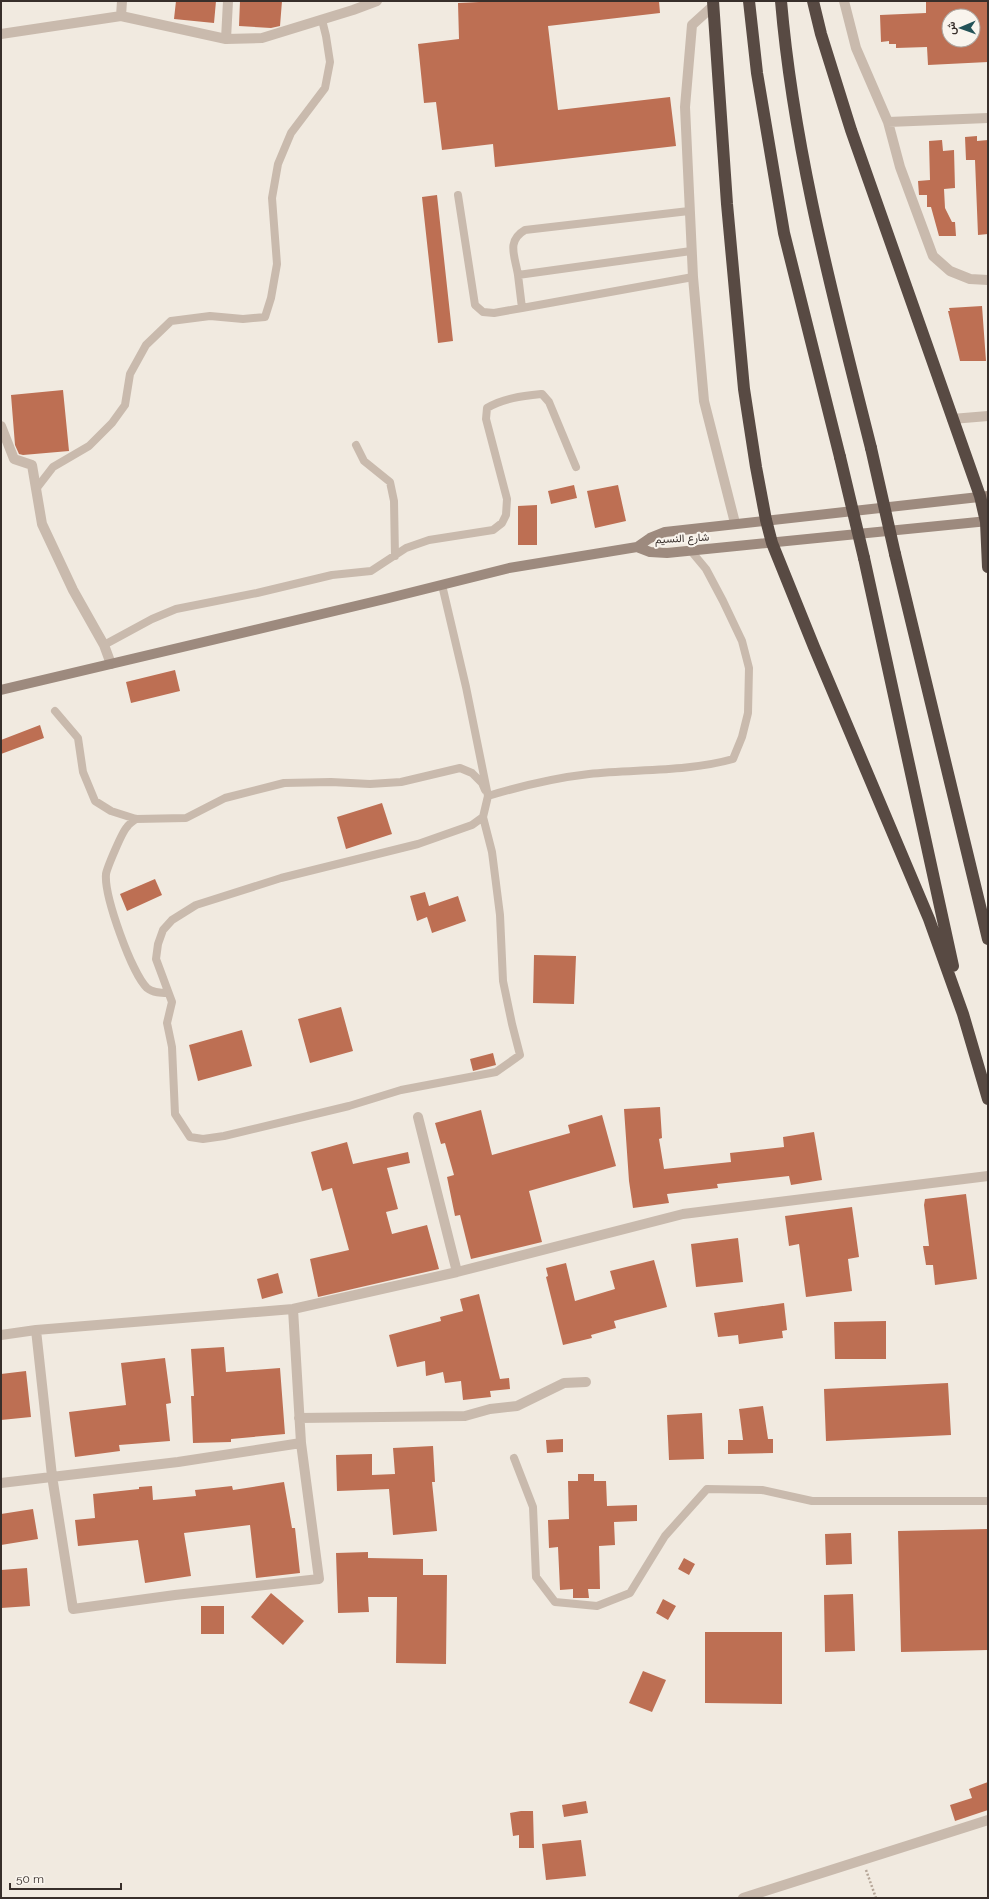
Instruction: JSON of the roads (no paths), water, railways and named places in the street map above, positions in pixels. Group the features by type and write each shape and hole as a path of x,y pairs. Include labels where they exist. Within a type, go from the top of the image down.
{"highway":[{"path":"749,1 757,73 784,233 864,558 963,1014"},
{"path":"781,1 799,135 818,234 871,448 895,554 988,939"},
{"path":"813,1 821,34 851,130 952,418 984,496 987,522 988,567"},
{"path":"713,3 727,204 744,382 756,467 766,520 772,543 814,647 929,918 963,1014 988,1099"}],"street":[{"path":"121,16 122,1"},
{"path":"226,40 228,1"},
{"path":"1,34 121,16 226,40 262,38 322,20 377,1"},
{"path":"844,1 856,48 888,122 900,167 933,256 950,271 970,279 988,280"},
{"path":"713,3 692,25 685,107 689,211 693,277 704,401 735,523"},
{"path":"888,122 988,118"},
{"path":"952,418 988,416"},
{"path":"1,426 14,459 32,465 42,524 73,590 104,645 111,664"},
{"name":"شارع النسيم","path":"637,547 650,538 666,532 984,496"},
{"name":"شارع النسيم","path":"637,547 650,552 667,553 987,522"},
{"path":"1,690 509,568 637,547"},
{"path":"418,1117 457,1272"},
{"path":"1,1335 36,1330 294,1310 457,1272 683,1214 988,1176"},
{"path":"36,1330 52,1476 73,1609 175,1595 319,1579 301,1444 294,1310"},
{"path":"299,1418 465,1416 490,1409 517,1406 564,1383 586,1382"},
{"path":"1,1483 178,1462 301,1444"},
{"path":"743,1898 988,1820"}],"lane":[{"path":"36,489 53,468 89,446 112,423 125,405 130,374 146,345 172,321 210,316 243,319 264,317 272,298 277,264 272,198 278,164 291,133 326,88 330,62 322,20"},
{"path":"458,195 475,305 483,312 522,308 693,277"},
{"path":"522,308 513,244 517,235 525,230 689,211"},
{"path":"518,275 691,251"},
{"path":"104,645 152,619 176,609 332,576 370,571 406,548 429,540 493,530 502,523 506,515 507,499 486,419 487,408 497,402 528,395 542,394 549,402 576,466"},
{"path":"356,445 364,461 390,482 394,501 395,556"},
{"path":"488,796 526,784 589,774 713,765 733,759 742,737 748,712 749,668 742,641 723,602 706,569 691,551"},
{"path":"442,585 466,687 488,796 483,817 492,852 500,915 503,981 520,1055 496,1072 401,1090 342,1108 224,1136 203,1139 190,1137 175,1114 172,1047 167,1023 172,1002 156,959 158,944 163,930 172,920 196,905 281,878 418,844 472,825 483,817"},
{"path":"55,711 78,738 83,772 95,801 112,811 136,819 186,818 225,798 284,783 331,782 370,784 401,782 460,768 472,773 482,783 488,796"},
{"path":"136,819 127,826 106,873 107,894 119,930 135,969 148,988 158,993 168,992"},
{"path":"514,1458 533,1507 536,1577 555,1602 597,1606 630,1592 665,1536 707,1489 762,1490 812,1500 988,1501"}]}
